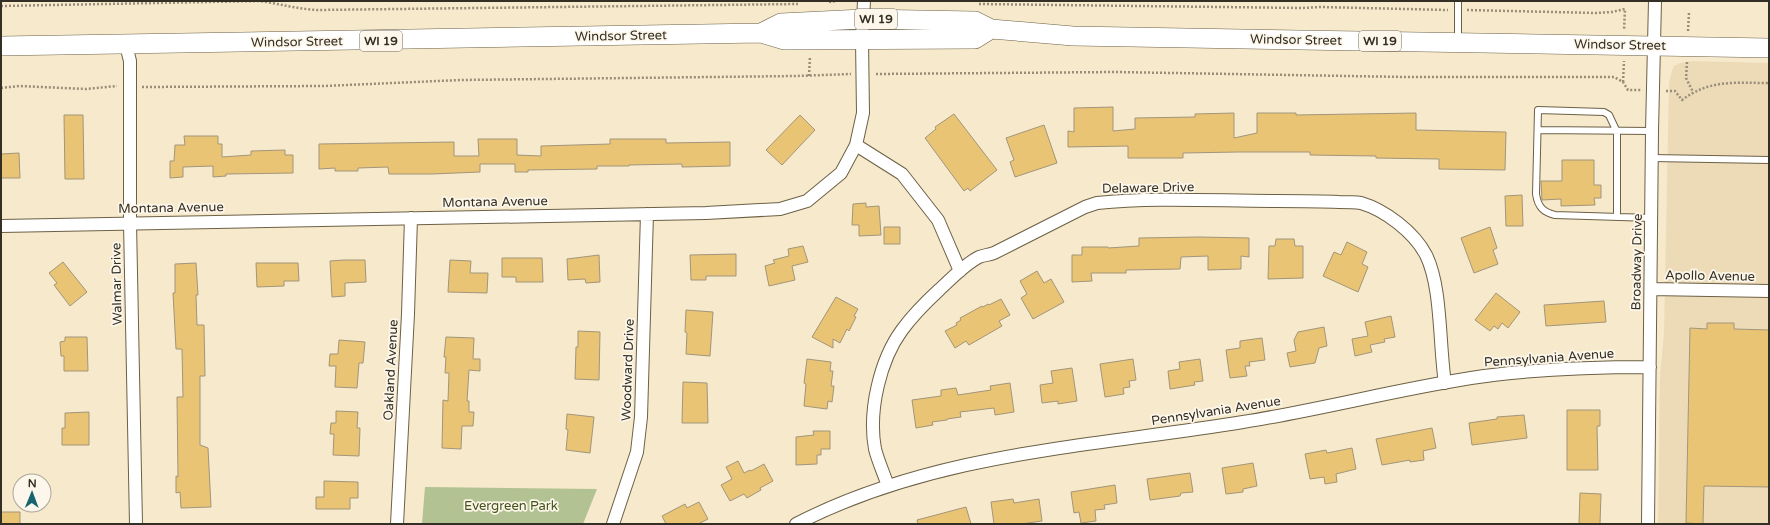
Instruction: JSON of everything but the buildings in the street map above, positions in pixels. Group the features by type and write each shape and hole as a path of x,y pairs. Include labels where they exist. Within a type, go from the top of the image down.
{"main road":[{"name":"Windsor Street","path":"761,33 781,23 864,10 975,21 990,29 1073,36 1769,48"},
{"name":"Windsor Street","path":"1,46 761,33 784,40 975,39 990,29"}],"street":[{"name":"Broadway Drive","path":"1648,524 1652,131 1655,1"},
{"name":"Montana Avenue","path":"1,226 647,214 780,209 807,201 841,173 856,145 862,113 862,40 864,10"},
{"name":"Walmar Drive","path":"126,45 130,61 130,223 136,524"},
{"path":"856,145 902,174 938,220 960,271"},
{"name":"Delaware Drive","path":"888,486 875,449 874,430 877,386 889,354 901,331 919,308 960,271 979,257 994,253 1078,210 1097,203 1178,201 1324,201 1360,203 1395,220 1419,243 1426,255 1434,276 1445,383"},
{"name":"Woodward Drive","path":"613,524 637,452 641,417 647,214"},
{"name":"Oakland Avenue","path":"397,524 408,314 410,218"},
{"name":"Apollo Avenue","path":"1651,289 1769,291"},
{"name":"Pennsylvania Avenue","path":"796,524 861,496 908,479 995,458 1243,422 1471,378 1528,371 1650,367"}],"lane":[{"path":"1458,1 1458,42"},
{"path":"1617,216 1617,132 1609,115 1604,112 1538,110 1536,194 1539,206 1542,210 1546,213 1555,215 1652,218"},
{"path":"1538,130 1617,132 1652,131"},
{"path":"1652,158 1769,160"}],"path":[{"path":"1,6 260,1 281,4 299,9 317,10 801,4"},
{"path":"823,3 836,1"},
{"path":"978,4 1321,7 1596,13 1625,9 1622,82"},
{"path":"1,88 19,86 86,89 130,86 146,88 324,86 461,80 796,76 863,73 877,75 1114,72 1406,77 1614,77 1622,82 1628,90 1675,91 1682,100 1693,92 1712,85 1769,83"}],"shaded area":[{"path":"1692,61 1769,63 1769,524 1658,524 1660,376 1664,333 1669,83 1674,66 1680,63"}],"green space":[{"name":"Evergreen Park","path":"425,487 597,489 583,524 422,524"}]}
